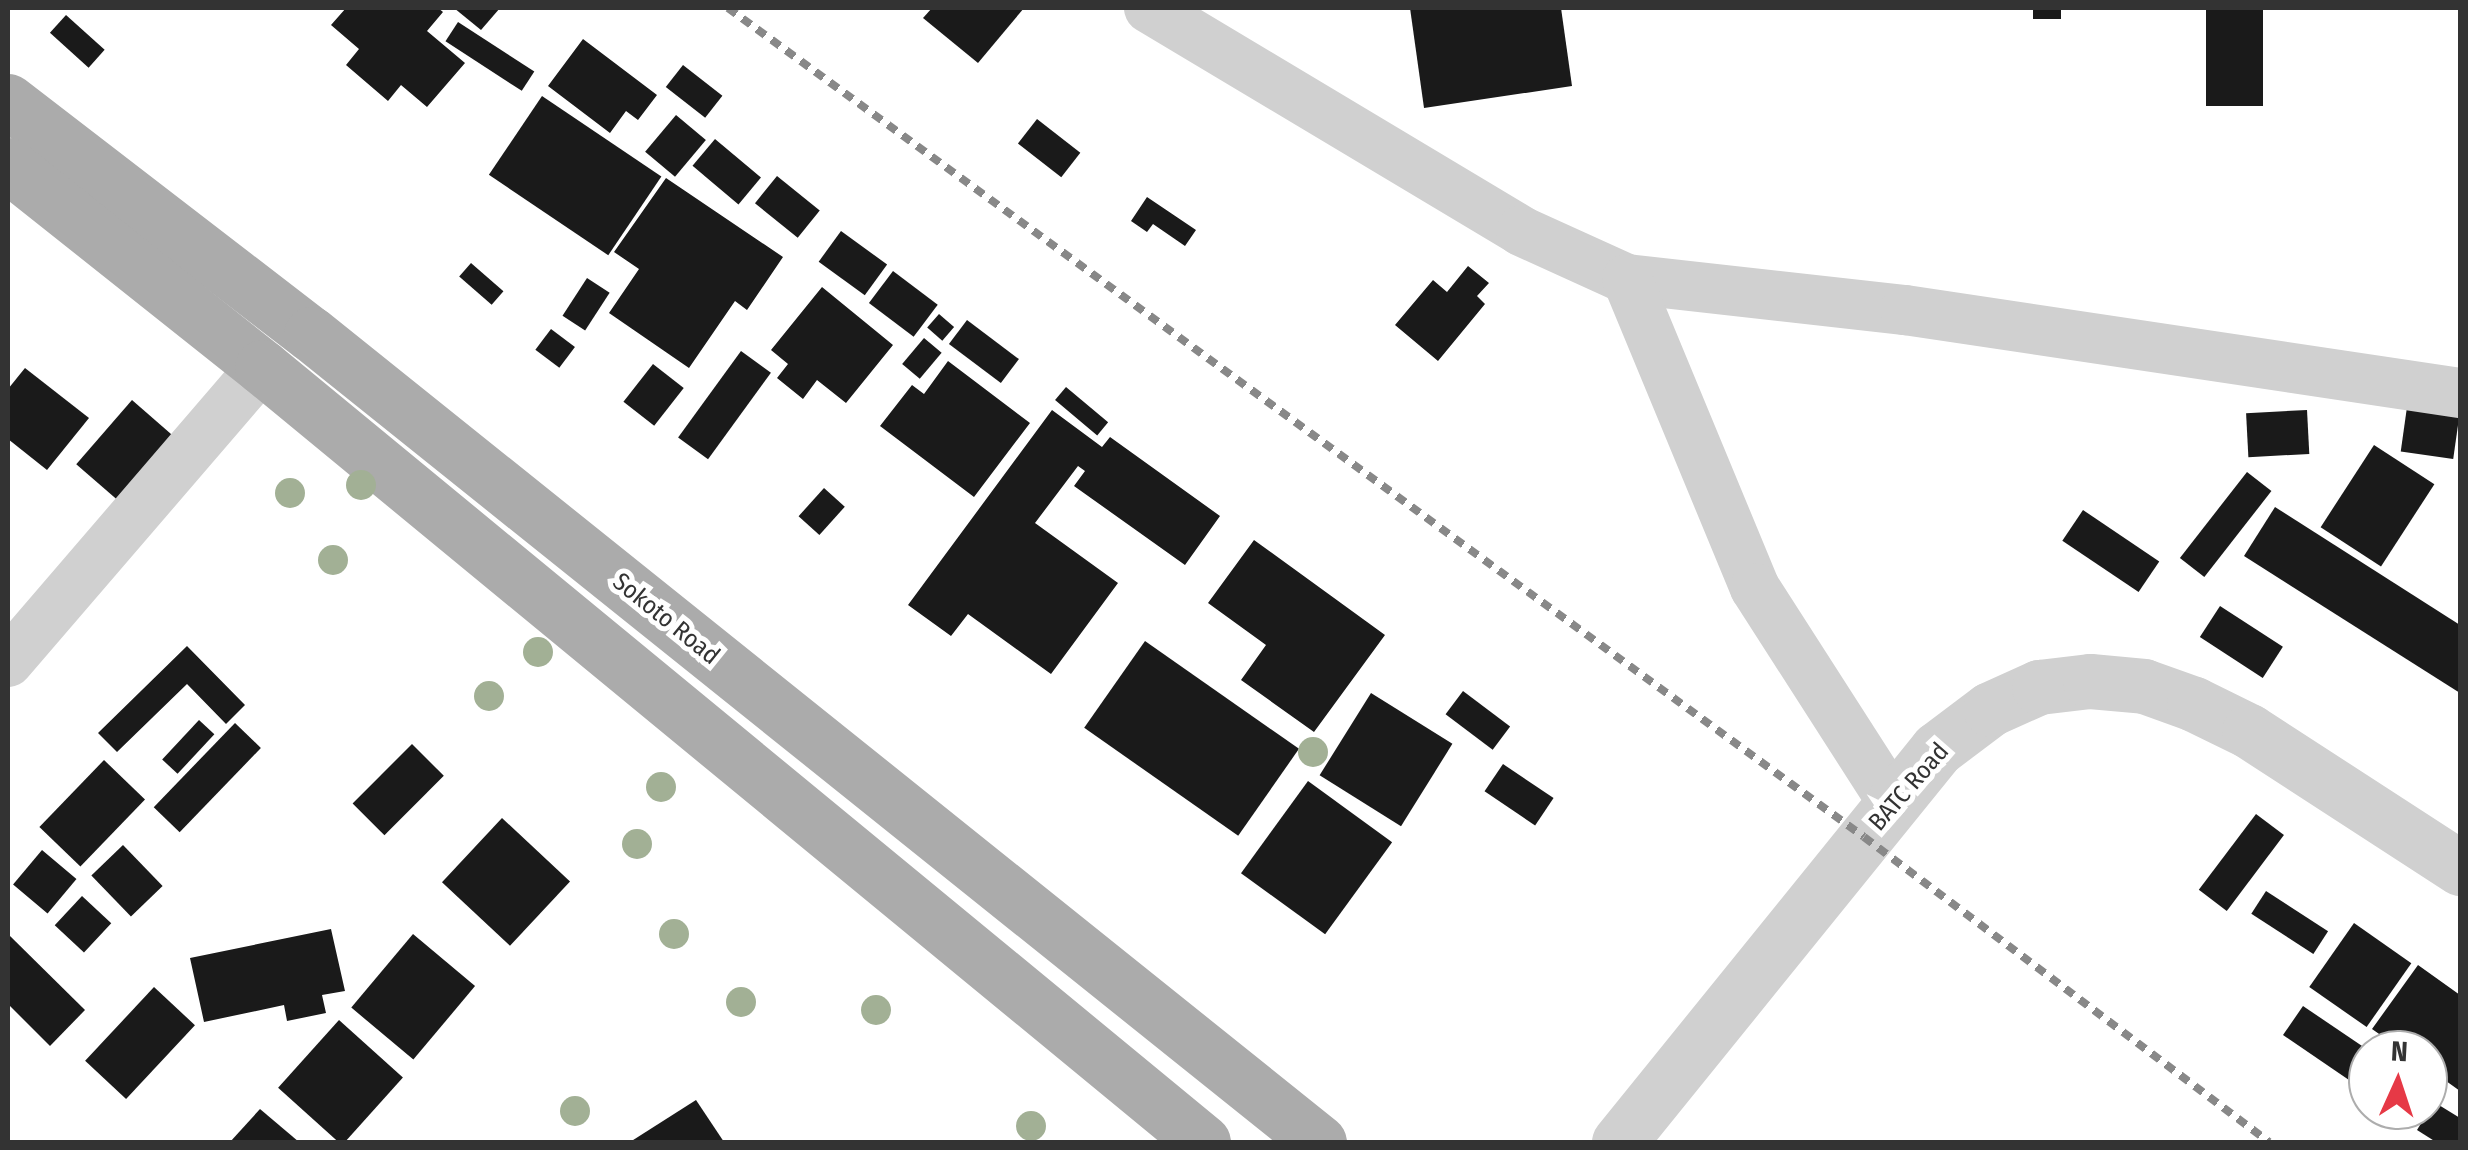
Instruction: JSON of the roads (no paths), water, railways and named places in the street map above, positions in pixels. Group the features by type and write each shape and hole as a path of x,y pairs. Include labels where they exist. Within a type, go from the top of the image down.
{"main road":[{"name":"Sokoto Road","path":"8,100 311,334 1319,1142"},
{"path":"8,165 262,367 1203,1142"},
{"path":"862,861 906,811"}],"street":[{"path":"1149,8 1521,231 1627,278 1905,310 2460,393"},
{"path":"1627,278 1755,588 1892,801"},
{"path":"8,662 262,367"},
{"name":"BATC Road","path":"1619,1142 1936,749 1990,709 2039,686 2090,682 2144,686 2249,731 2460,868"}],"railway":[{"path":"728,8 1864,837 2269,1142"}]}
